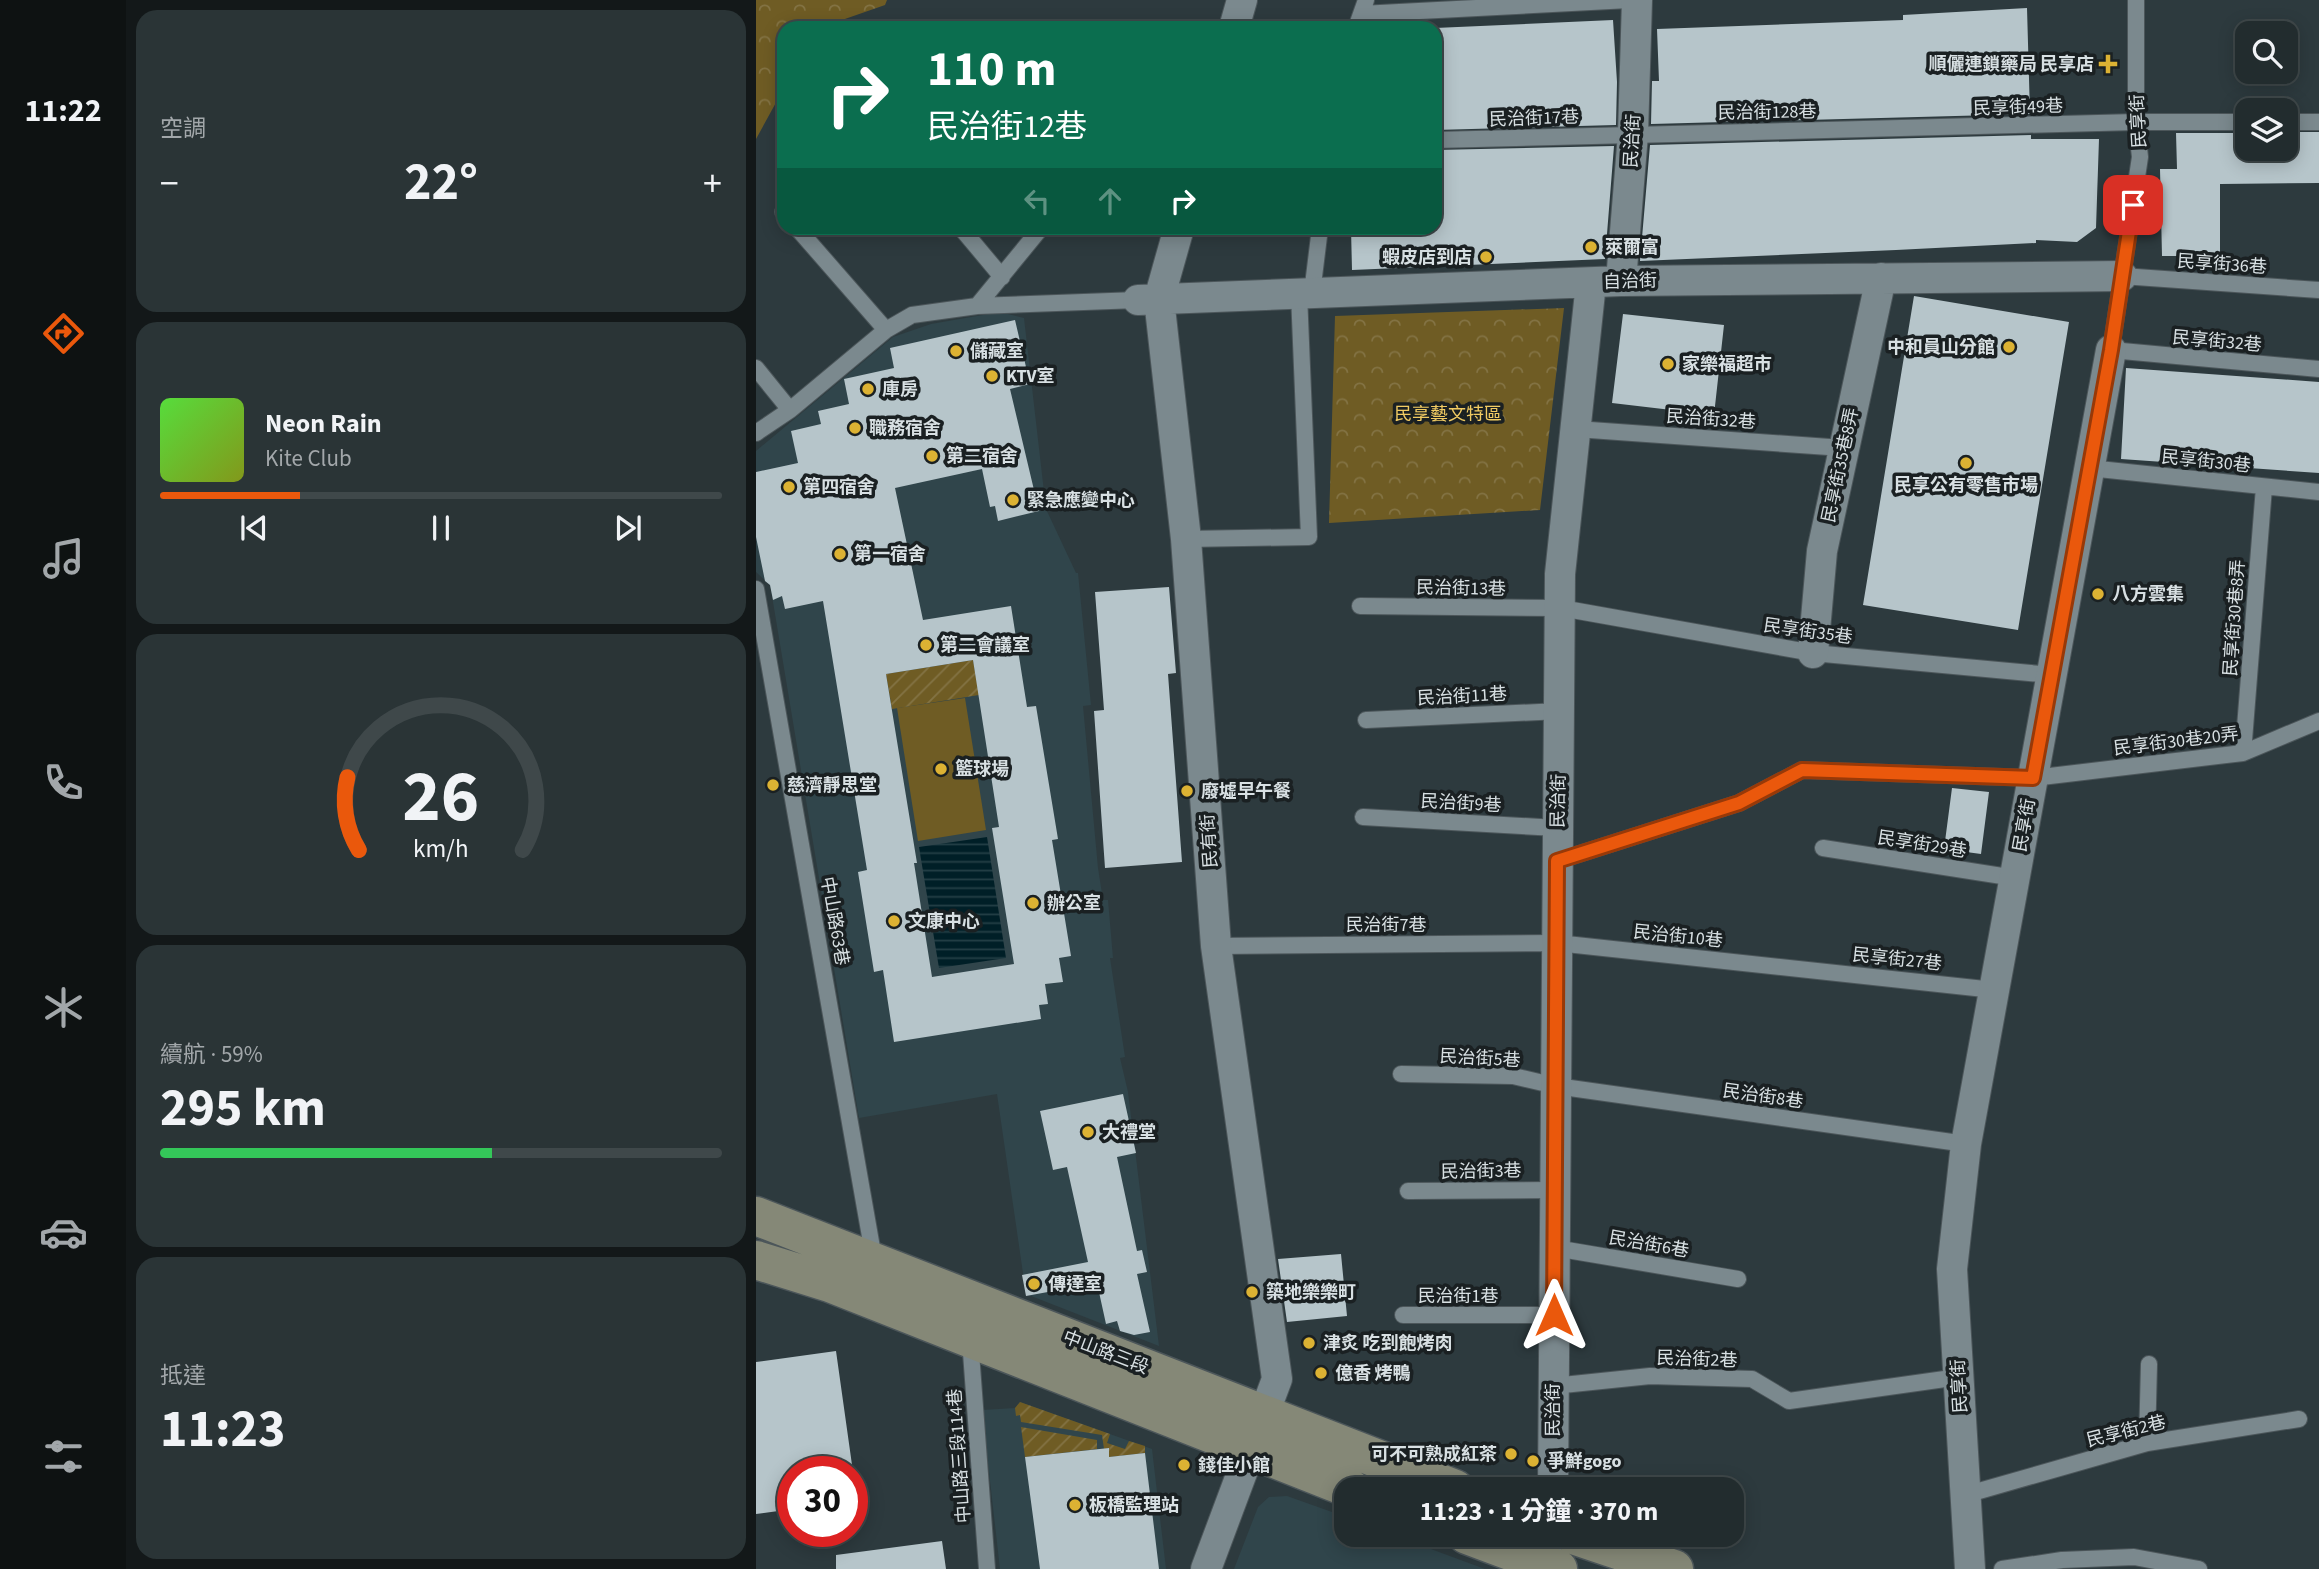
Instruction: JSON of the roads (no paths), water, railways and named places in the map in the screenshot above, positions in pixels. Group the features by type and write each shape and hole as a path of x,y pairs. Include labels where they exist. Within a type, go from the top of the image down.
{"main road":[{"name":"中山路三段","path":"756,1216 1424,1477"},
{"path":"756,1260 830,1283 1334,1482"},
{"path":"1514,1547 1550,1556"},
{"path":"1609,1547 1674,1569"}],"street":[{"path":"1236,21 1242,0"},
{"name":"民治街","path":"1621,281 1633,134 1637,0"},
{"name":"民有街","path":"1176,235 1149,300 1186,539 1216,946 1277,1379 1206,1569"},
{"name":"自治街","path":"1149,300 1621,281 2122,276"},
{"name":"民享街35巷8弄","path":"1813,653 1822,551 1881,278"},
{"name":"民治街","path":"1553,1477 1560,574 1591,283"},
{"name":"民享街","path":"1970,1569 1952,1269 1966,1143 2111,350"}],"lane":[{"path":"1361,14 1629,0"},
{"name":"民享街","path":"2111,350 2140,157 2136,122 2136,0"},
{"name":"民享街49巷","path":"1901,130 2136,122 2235,122"},
{"path":"2298,122 2319,122"},
{"name":"民治街128巷","path":"1633,134 1901,130"},
{"name":"民治街17巷","path":"1442,140 1633,134"},
{"path":"803,235 886,330"},
{"path":"967,235 1002,278"},
{"path":"977,306 1036,235"},
{"path":"1186,539 1309,537 1306,294 1319,235"},
{"name":"民享街36巷","path":"2122,276 2319,290"},
{"path":"756,433 790,410 886,330 912,315 977,306 1149,300"},
{"name":"民享街32巷","path":"2111,350 2319,369"},
{"path":"756,368 790,410"},
{"name":"民治街32巷","path":"1576,429 1843,448"},
{"name":"民享街30巷","path":"2089,468 2319,492"},
{"name":"民享街30巷8弄","path":"2243,753 2264,486"},
{"name":"中山路63巷","path":"756,589 761,605 874,1261"},
{"name":"民治街13巷","path":"1360,606 1561,608"},
{"name":"民享街35巷","path":"1561,608 1813,653 2052,675"},
{"name":"民治街11巷","path":"1366,719 1560,711"},
{"name":"民享街30巷20弄","path":"1557,861 1739,803 1802,770 2033,778 2243,753 2319,721"},
{"name":"民治街9巷","path":"1363,817 1558,828"},
{"name":"民享街29巷","path":"1823,848 2015,878"},
{"name":"民治街7巷","path":"1216,946 1557,943"},
{"name":"民治街10巷","path":"1557,943 1795,967"},
{"name":"民享街27巷","path":"1795,967 1994,990"},
{"name":"民治街5巷","path":"1401,1074 1513,1076 1556,1086"},
{"name":"民治街8巷","path":"1556,1086 1966,1143"},
{"name":"民治街3巷","path":"1408,1191 1555,1189"},
{"name":"民治街6巷","path":"1555,1248 1738,1279"},
{"name":"民治街1巷","path":"1403,1315 1554,1315"},
{"name":"中山路三段114巷","path":"970,1339 987,1569"},
{"path":"2147,1443 2149,1364"},
{"name":"民治街2巷","path":"1553,1386 1650,1376 1752,1379 1789,1401 1959,1377"},
{"name":"民享街2巷","path":"1965,1495 2147,1443 2299,1419"},
{"path":"2002,1569 2062,1560 2134,1557 2200,1569"}],"place":[{"name":"順儷連鎖藥局 民享店","path":"2108,64"},
{"name":"萊爾富","path":"1591,247"},
{"name":"蝦皮店到店","path":"1486,257"},
{"name":"中和員山分館","path":"2009,347"},
{"name":"儲藏室","path":"956,351"},
{"name":"家樂福超市","path":"1668,364"},
{"name":"KTV室","path":"992,376"},
{"name":"庫房","path":"868,389"},
{"name":"職務宿舍","path":"855,428"},
{"name":"第二宿舍","path":"932,456"},
{"name":"民享公有零售市場","path":"1966,463"},
{"name":"第四宿舍","path":"789,487"},
{"name":"緊急應變中心","path":"1013,500"},
{"name":"第一宿舍","path":"840,554"},
{"name":"八方雲集","path":"2098,594"},
{"name":"第二會議室","path":"926,645"},
{"name":"籃球場","path":"941,769"},
{"name":"慈濟靜思堂","path":"773,785"},
{"name":"廢墟早午餐","path":"1187,791"},
{"name":"辦公室","path":"1033,903"},
{"name":"文康中心","path":"894,921"},
{"name":"大禮堂","path":"1088,1132"},
{"name":"傳達室","path":"1034,1284"},
{"name":"築地樂樂町","path":"1252,1292"},
{"name":"津炙 吃到飽烤肉","path":"1309,1343"},
{"name":"億香 烤鴨","path":"1321,1373"},
{"name":"可不可熟成紅茶","path":"1511,1454"},
{"name":"爭鮮gogo","path":"1533,1461"},
{"name":"錢佳小館","path":"1184,1465"},
{"name":"板橋監理站","path":"1075,1505"}],"park label":[{"name":"民享藝文特區","path":"1448,414"}]}
